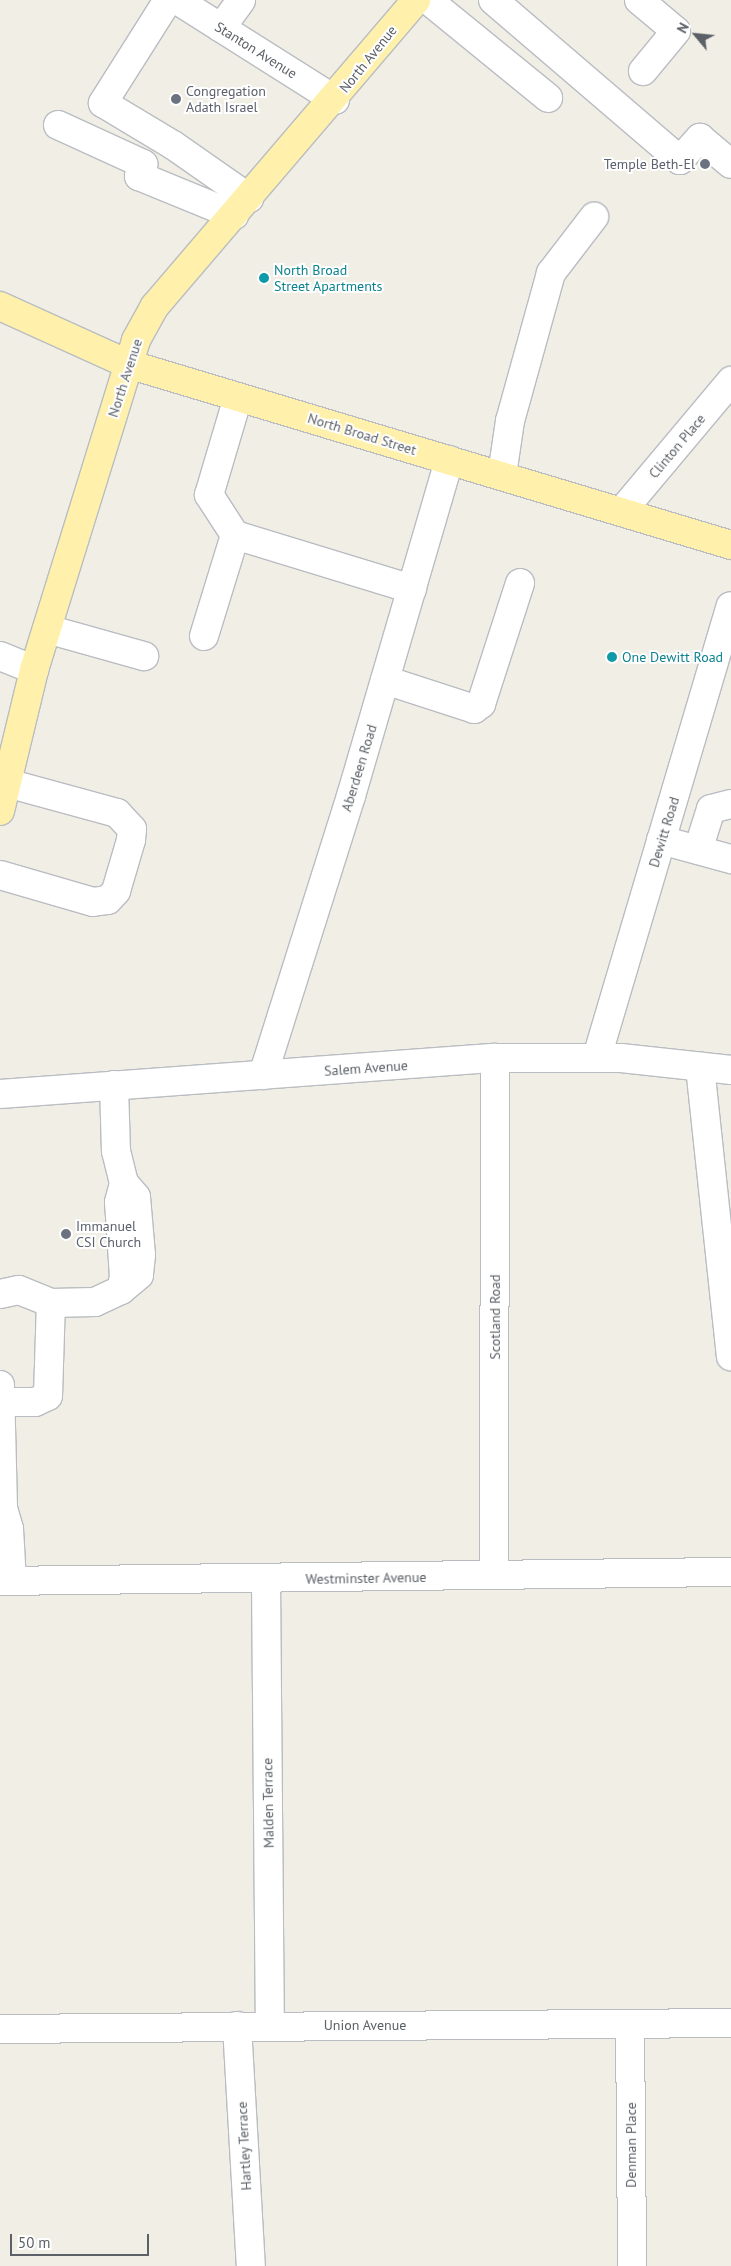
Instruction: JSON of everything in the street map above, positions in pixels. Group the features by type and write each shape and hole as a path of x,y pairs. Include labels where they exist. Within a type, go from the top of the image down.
{"main road":[{"name":"North Avenue","path":"0,811 34,670 128,364 155,306 335,100 416,0"},
{"name":"North Broad Street","path":"0,306 128,364 622,510 731,545"}],"street":[{"path":"168,0 103,103 174,144 242,206"},
{"name":"Stanton Avenue","path":"177,0 335,100"},
{"path":"221,28 241,0"},
{"path":"428,0 548,98"},
{"path":"493,0 680,160 700,138 731,164"},
{"path":"639,0 676,31 643,71"},
{"path":"58,125 143,164 139,176 242,206"},
{"path":"177,179 242,206"},
{"path":"502,475 510,420 551,273 594,217"},
{"name":"Clinton Place","path":"622,510 731,381"},
{"path":"238,397 209,495 235,535 412,589"},
{"name":"Aberdeen Road","path":"262,1075 385,680 449,460"},
{"path":"204,636 235,535"},
{"path":"385,680 474,710 481,704 520,583"},
{"name":"Dewitt Road","path":"598,1057 731,606"},
{"path":"47,629 144,656"},
{"path":"0,656 34,670"},
{"path":"0,875 93,902 108,900 116,891 132,840 132,829 117,813 7,783"},
{"path":"698,850 711,808 731,804"},
{"path":"661,840 731,859"},
{"name":"Salem Avenue","path":"0,1094 495,1058 598,1057 731,1070"},
{"name":"Scotland Road","path":"494,1575 495,1058"},
{"path":"700,1067 731,1356"},
{"path":"0,1294 19,1290 51,1303 95,1302 121,1290 124,1277 119,1202 124,1182 116,1151 114,1086"},
{"path":"5,1581 9,1529 3,1508 0,1397 35,1402 48,1396 51,1303"},
{"name":"Westminster Avenue","path":"5,1581 266,1580 731,1572"},
{"name":"Malden Terrace","path":"266,1580 270,2026"},
{"name":"Union Avenue","path":"0,2029 731,2023"},
{"name":"Denman Place","path":"630,2024 632,2266"},
{"name":"Hartley Terrace","path":"237,2026 251,2266"}],"place":[{"name":"Congregation Adath Israel","path":"176,99"},
{"name":"Temple Beth-El","path":"705,164"},
{"name":"North Broad Street Apartments","path":"264,278"},
{"name":"One Dewitt Road","path":"612,657"},
{"name":"Immanuel CSI Church","path":"66,1234"}]}
